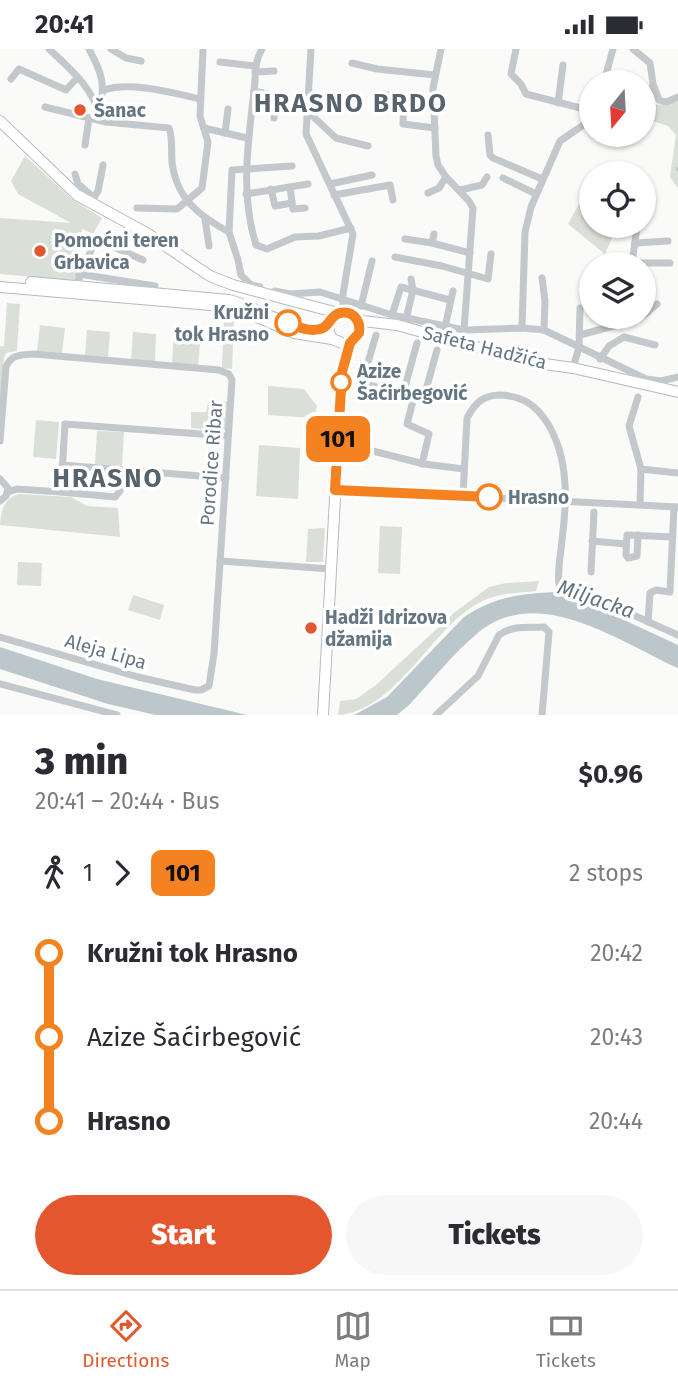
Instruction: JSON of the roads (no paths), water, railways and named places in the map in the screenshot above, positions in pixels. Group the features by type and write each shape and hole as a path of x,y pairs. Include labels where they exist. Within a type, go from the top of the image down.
{"main road":[{"path":"0,121 65,184 148,234 210,276 233,285 356,318 359,322 359,333 350,343 342,372"},
{"path":"0,280 229,300 254,307 304,328 320,329 341,313"},
{"path":"0,286 234,307 294,333 333,340 339,344 350,343"},
{"path":"309,306 324,313 340,353 342,372 323,715"},
{"name":"Safeta Hadžića","path":"356,318 399,320 519,359 573,368 678,392"},
{"name":"Safeta Hadžića","path":"359,333 399,320"}],"street":[{"path":"49,49 77,78 95,103 95,117"},
{"path":"85,145 104,90 89,49"},
{"path":"111,49 126,58 141,61"},
{"path":"137,208 177,209 202,188 205,182 208,142 200,116 203,49"},
{"path":"262,49 255,69 246,170 249,222 258,248 267,249 295,237 319,236 351,228"},
{"path":"311,49 306,134 353,234 341,313"},
{"path":"441,49 432,102 436,156 446,177 473,208 464,330"},
{"path":"516,49 512,77 521,84 526,94 579,108"},
{"path":"607,70 613,49"},
{"path":"633,49 650,63 651,70"},
{"path":"220,62 274,71"},
{"path":"352,63 377,69 435,75"},
{"path":"558,103 563,65"},
{"path":"11,79 16,71 21,69 66,90 77,78"},
{"path":"104,90 122,88 163,91 200,99"},
{"path":"254,91 276,96 274,118"},
{"path":"656,91 661,102 678,97"},
{"path":"383,94 404,99 403,124 435,128"},
{"path":"45,107 169,128 176,183 205,219 229,232"},
{"path":"225,133 228,109"},
{"path":"306,110 336,138 368,146"},
{"path":"204,128 247,138"},
{"path":"522,328 524,232 536,194 559,141 579,128"},
{"path":"488,135 490,155 493,158 542,179"},
{"path":"75,174 78,184 92,201 98,191 103,165"},
{"path":"292,166 232,170 229,232 239,272 246,282 284,294 309,291 342,299 399,320 464,330 544,330 646,379 676,379"},
{"path":"330,184 372,175"},
{"path":"428,193 439,188 446,177"},
{"path":"460,190 482,185 487,177"},
{"path":"503,178 536,194"},
{"path":"246,194 308,184"},
{"path":"334,195 390,185 393,200"},
{"path":"290,187 293,209 305,208"},
{"path":"271,189 275,206 292,203"},
{"path":"205,219 209,246"},
{"path":"432,243 434,234"},
{"path":"634,252 636,238"},
{"path":"76,286 79,274 97,239 143,260"},
{"path":"405,239 470,253"},
{"path":"635,243 668,241"},
{"path":"395,257 489,278 491,254"},
{"path":"361,306 372,261"},
{"path":"656,263 670,263"},
{"path":"79,274 155,286"},
{"path":"542,278 545,301 544,330"},
{"path":"399,320 413,291 411,279"},
{"path":"399,320 400,288 450,300"},
{"path":"309,291 309,306"},
{"path":"445,327 453,291"},
{"name":"Safeta Hadžića","path":"573,368 579,348 580,329"},
{"path":"580,335 602,329"},
{"path":"376,335 362,383 421,399 424,397 438,350"},
{"path":"600,359 609,346 621,337 655,345"},
{"path":"403,394 417,343"},
{"name":"Porodice Ribar","path":"0,441 8,363 17,355 34,354 225,371 232,380 226,478 213,667 211,681 205,688"},
{"path":"463,496 467,418 477,403 489,395 522,398 540,412 552,431 564,464 565,501 558,577 563,587 593,597 678,635"},
{"path":"414,397 407,424 429,434 422,464"},
{"path":"638,397 629,429 641,470 640,504"},
{"path":"61,492 65,424 228,436"},
{"path":"365,449 422,464 464,468"},
{"path":"62,465 226,478"},
{"path":"641,470 678,473"},
{"path":"0,479 8,488 115,497 120,491 123,471"},
{"path":"0,501 8,488"},
{"path":"335,490 676,507 670,592 656,590 650,593 648,622"},
{"path":"591,572 594,512"},
{"path":"638,535 636,557 627,557 627,535 638,535 673,537"},
{"path":"592,541 626,544"},
{"path":"220,561 331,569"},
{"path":"436,715 478,676 499,635 518,628 545,627 549,632 542,715"},
{"name":"Aleja Lipa","path":"0,636 138,677 195,690 205,688"},
{"path":"0,684 117,715"}],"place":[{"name":"Šanac","path":"80,110"},
{"name":"Pomoćni teren Grbavica","path":"40,251"},
{"name":"Kružni tok Hrasno","path":"288,323"},
{"name":"Azize Šaćirbegović","path":"341,382"},
{"name":"Hrasno","path":"489,497"},
{"name":"Hadži Idrizova džamija","path":"311,628"}],"district":[{"name":"HRASNO BRDO","path":"351,103"},
{"name":"HRASNO","path":"108,478"}],"water label":[{"name":"Miljacka","path":"596,599"}]}
